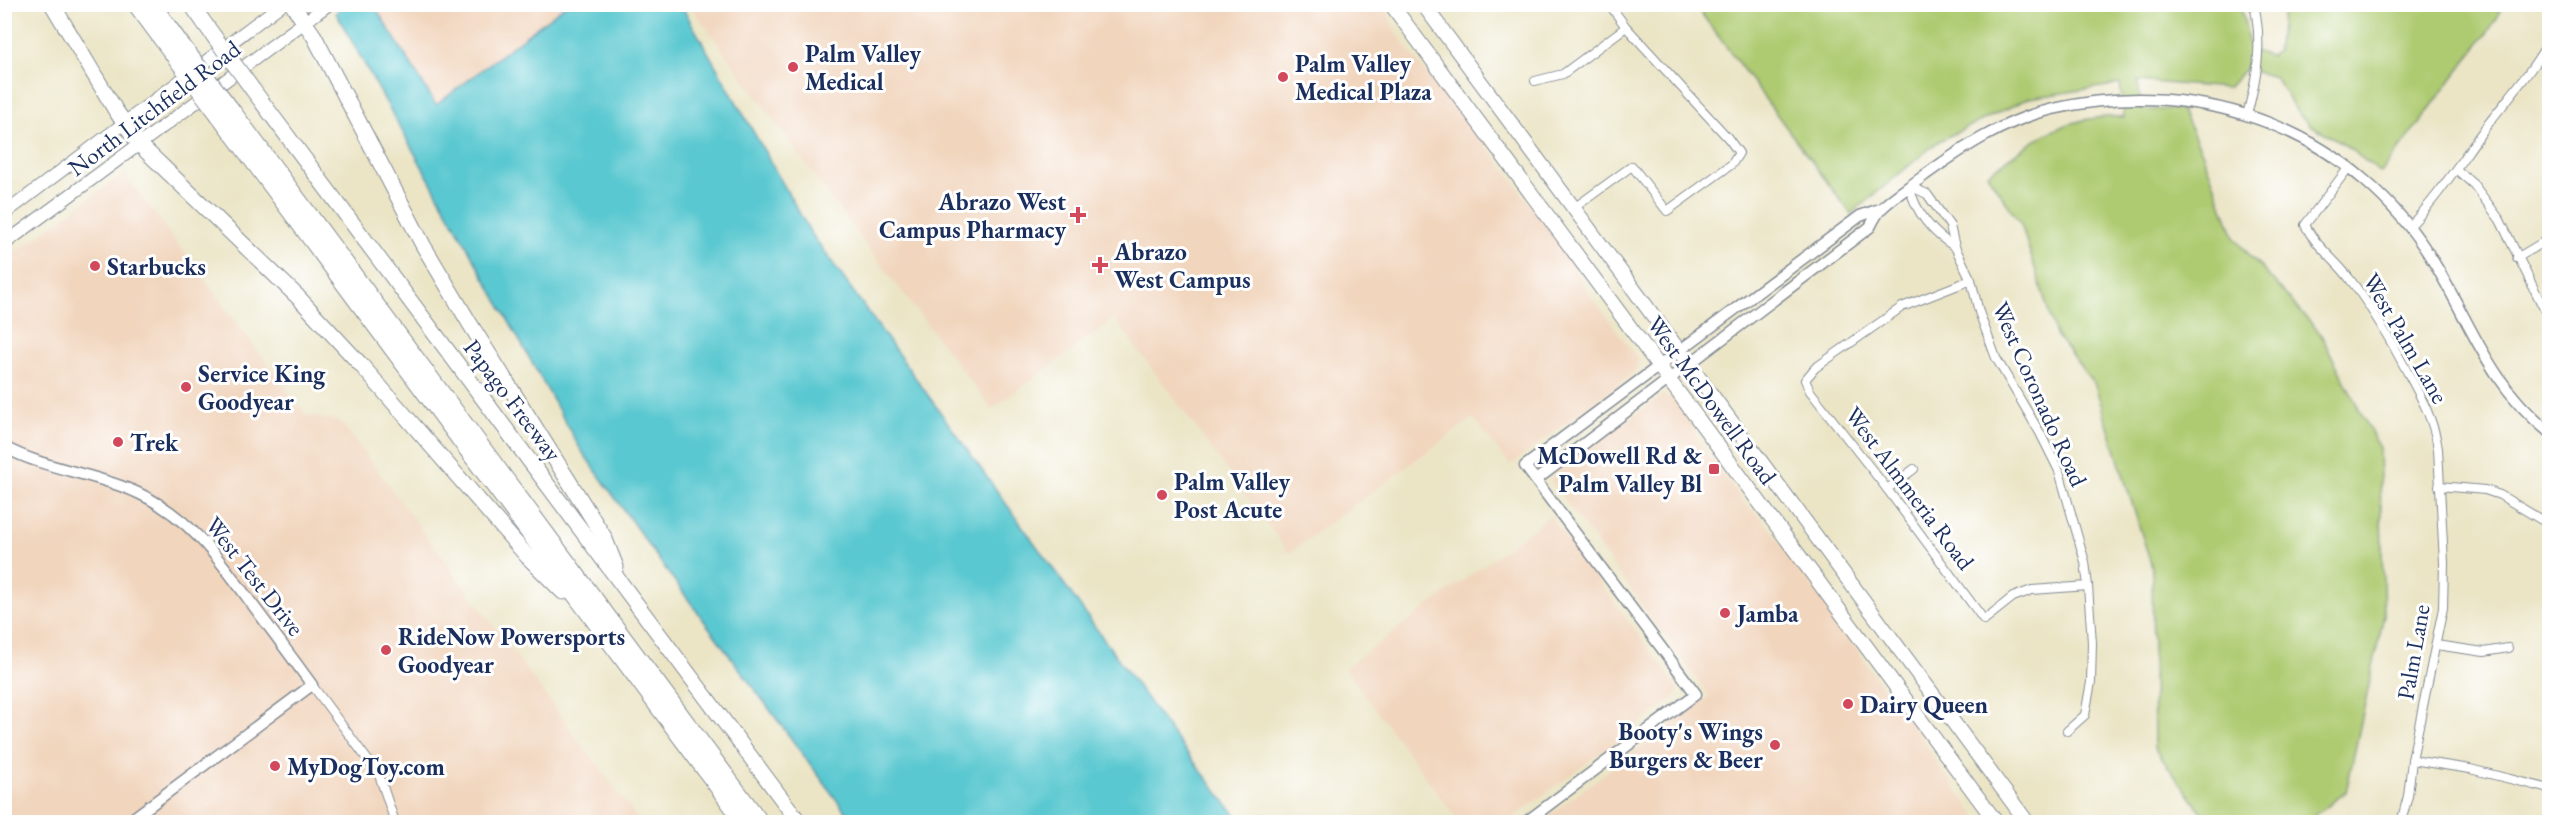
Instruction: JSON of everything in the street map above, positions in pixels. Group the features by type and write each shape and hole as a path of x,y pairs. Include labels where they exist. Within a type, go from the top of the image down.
{"highway":[{"path":"52,4 123,123 140,145 298,297 362,366 527,556 598,628"},
{"path":"135,4 175,46 761,822"},
{"path":"153,4 175,46"},
{"name":"Papago Freeway","path":"191,4 799,822"},
{"path":"292,4 306,22 429,255 604,537 624,587"},
{"path":"224,111 598,628 743,822"}],"main road":[{"name":"North Litchfield Road","path":"4,214 282,4"},
{"name":"North Litchfield Road","path":"4,244 329,4"},
{"name":"West McDowell Road","path":"1391,4 1995,821"},
{"name":"West McDowell Road","path":"1423,4 2027,822"},
{"path":"1995,821 2014,805"}],"street":[{"path":"1574,208 1632,166 1667,211 1732,164 1739,153 1728,138 1626,27 1609,4"},
{"path":"2247,115 2259,62 2258,21 2254,4"},
{"path":"1535,81 1563,74 1626,27"},
{"path":"2409,227 2437,196 2537,62 2550,39"},
{"path":"1526,822 1696,694 1525,466 1658,364 1860,216 1880,209 1968,145 2016,122 2072,105 2141,98 2186,100 2220,106 2298,136 2349,167 2397,212 2436,266 2492,371 2524,411 2550,433"},
{"name":"West Palm Lane","path":"2349,167 2305,225 2312,240 2348,275 2370,306 2428,411 2436,431 2439,486"},
{"path":"2456,169 2487,200 2500,220 2550,321"},
{"name":"West Coronado Road","path":"1910,186 1914,203 1937,236 1955,247"},
{"name":"West Coronado Road","path":"1910,186 1927,194 1950,226 1955,247 1971,280 1979,312 1996,358 2040,433 2059,471 2085,562 2092,643 2091,682 2085,715 2067,731"},
{"path":"1536,480 1870,227 1880,209"},
{"path":"2517,258 2550,238"},
{"name":"West Almmeria Road","path":"1971,280 1902,306 1815,368 1805,380 1810,391 1887,489 1984,620 2013,597 2032,590 2088,586"},
{"name":"West Test Drive","path":"4,447 42,464 128,489 151,500 185,523 215,554 379,775 395,822"},
{"path":"1887,489 1914,469"},
{"path":"2439,486 2485,490 2500,495 2550,525"},
{"name":"Palm Lane","path":"2401,822 2408,796 2412,760 2436,645 2443,597 2439,486"},
{"path":"2436,645 2484,652 2508,648"},
{"path":"128,822 312,685"},
{"path":"2412,760 2470,769 2550,789"}],"shaded area":[{"path":"374,5 566,5 436,105"},
{"path":"690,5 1384,5 1394,30 1422,68 1450,97 1560,244 1590,295 1638,359 1638,366 1634,373 1510,465 1473,418 1289,553 1115,319 992,409 840,211"},
{"path":"124,173 306,415 341,422 640,822 5,822 4,261"},
{"path":"1663,395 1673,398 1690,422 1703,448 1746,505 1764,521 1838,622 1891,700 1912,722 1940,768 1980,822 1540,822 1709,696 1550,480 1556,472"},
{"path":"1550,516 1679,689 1676,697 1507,822 1459,822 1345,668"}],"green space":[{"path":"1695,5 2241,5 2250,50 2271,56 2277,51 2284,5 2503,5 2490,29 2381,173 2341,142 2310,125 2297,112 2275,77 2245,69 2228,88 2138,81 2141,110 2181,109 2203,154 2235,239 2320,333 2379,448 2384,615 2346,792 2305,822 2209,822 2154,748 2152,567 2095,385 2056,335 2021,224 1987,174 2035,141 2066,125 2103,117 2124,117 2120,84 2029,98 1939,141 1851,214"}],"water":[{"path":"343,5 374,5 436,105 566,5 681,5 811,233 1170,731 1241,822 853,822 662,564 581,450 336,13"}],"place":[{"name":"Palm Valley Medical","path":"793,67"},
{"name":"Palm Valley Medical Plaza","path":"1283,77"},
{"name":"Abrazo West Campus Pharmacy","path":"1078,215"},
{"name":"Abrazo West Campus","path":"1100,265"},
{"name":"Starbucks","path":"95,266"},
{"name":"Service King Goodyear","path":"186,387"},
{"name":"Trek","path":"118,442"},
{"name":"McDowell Rd & Palm Valley Bl","path":"1714,469"},
{"name":"Palm Valley Post Acute","path":"1162,495"},
{"name":"Jamba","path":"1725,613"},
{"name":"RideNow Powersports Goodyear","path":"386,650"},
{"name":"Dairy Queen","path":"1848,704"},
{"name":"Booty's Wings Burgers & Beer","path":"1775,745"},
{"name":"MyDogToy.com","path":"275,766"}]}
